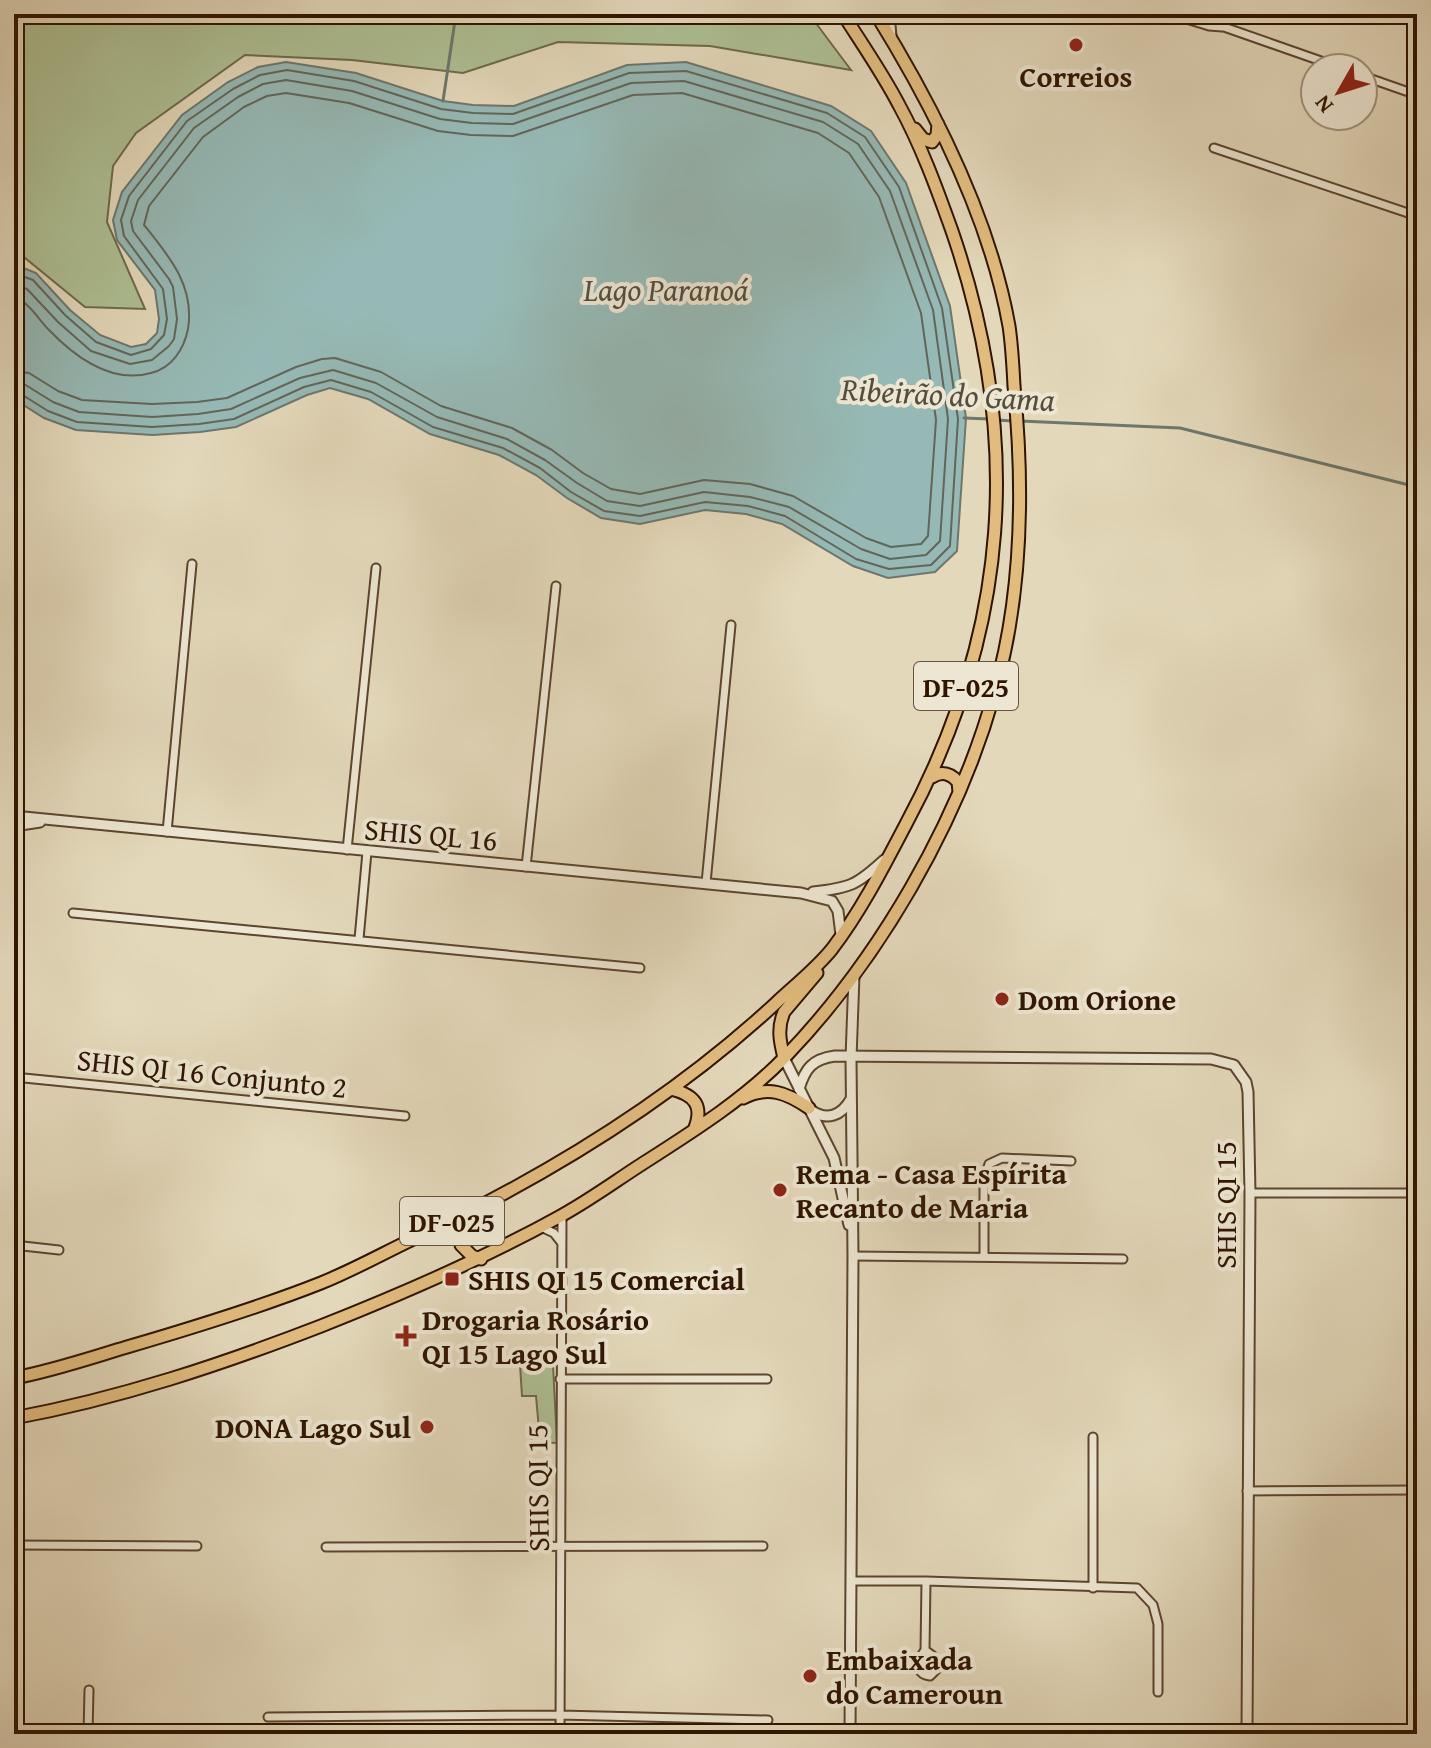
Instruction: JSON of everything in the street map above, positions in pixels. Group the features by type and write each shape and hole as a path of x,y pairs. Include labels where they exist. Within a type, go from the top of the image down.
{"main road":[{"name":"DF-025","path":"14,1378 176,1333 321,1283 461,1217 582,1150 726,1048 830,952 891,854 932,777 968,678 994,555 996,442 982,330 940,197 899,105 843,14"},
{"name":"DF-025","path":"14,1418 108,1398 222,1365 481,1259 562,1216 693,1131 784,1058 854,976 914,881 959,792 995,694 1012,607 1020,520 1019,444 1009,325 983,229 938,124 876,14"},
{"path":"899,105 927,142 936,138 938,124"},
{"path":"932,777 947,774 958,782 959,792"},
{"path":"784,1058 780,1029 784,1012 830,952"},
{"path":"671,1089 686,1093 698,1107 699,1118 693,1131"},
{"path":"729,1105 751,1094 772,1091 792,1097 809,1108"},
{"path":"461,1217 461,1245 472,1256 481,1259"}],"street":[{"path":"890,14 893,42"},
{"path":"1203,14 1224,27 1299,53"},
{"path":"1180,15 1209,26 1224,27"},
{"path":"1379,82 1417,95"},
{"path":"1214,148 1417,216"},
{"path":"167,832 192,564"},
{"path":"347,850 376,568"},
{"path":"526,867 556,586"},
{"path":"706,883 731,625"},
{"name":"SHIS QL 16","path":"14,816 801,893 832,901 838,911 841,935"},
{"name":"SHIS QL 16","path":"14,826 56,821"},
{"path":"359,939 367,852"},
{"name":"SHIS QL 16","path":"801,893 850,887 891,854"},
{"path":"73,913 640,968"},
{"path":"850,1734 851,1058 854,976"},
{"path":"799,1089 804,1073 815,1061 828,1057 851,1058"},
{"path":"784,1058 834,1158 853,1251"},
{"name":"SHIS QI 15","path":"851,1058 1211,1059 1229,1062 1241,1073 1248,1092 1250,1193 1247,1734"},
{"name":"SHIS QI 16 Conjunto 2","path":"14,1077 405,1116"},
{"path":"809,1108 817,1114 833,1116 841,1113 852,1095"},
{"path":"984,1257 984,1179 989,1164 1002,1158 1071,1161"},
{"path":"1250,1193 1417,1193"},
{"name":"SHIS QI 15","path":"560,1734 562,1216"},
{"path":"541,1227 554,1233 561,1242"},
{"path":"14,1245 59,1250"},
{"path":"853,1251 1123,1259"},
{"path":"560,1379 767,1379"},
{"path":"1093,1437 1093,1588"},
{"path":"1247,1491 1417,1490"},
{"path":"14,1545 197,1546"},
{"path":"326,1547 763,1546"},
{"path":"851,1581 1137,1588 1153,1605 1158,1624 1158,1692"},
{"path":"925,1650 926,1581"},
{"path":"88,1734 89,1690"},
{"path":"268,1717 560,1715 768,1720"}],"green space":[{"path":"14,14 809,14 851,70 710,46 558,42 463,73 352,60 245,55 136,133 113,166 107,222 145,309 85,307 14,249"},
{"path":"520,1365 553,1365 557,1443 532,1442 531,1431 539,1430 536,1396 522,1396"}],"water":[{"name":"Lago Paranoá","path":"286,62 356,73 443,101 514,106 627,65 686,62 831,106 871,131 906,183 950,306 966,418 957,551 935,572 888,578 853,566 782,524 746,514 705,510 640,524 601,518 536,475 499,455 430,434 368,399 330,388 236,427 152,435 76,430 44,418 14,399 14,264 36,273 70,310 100,335 131,347 146,344 157,333 159,319 155,290 117,240 113,220 122,192 182,115 228,82 258,67"}],"waterway":[{"path":"443,101 456,14"},
{"name":"Ribeirão do Gama","path":"964,418 989,419"},
{"name":"Ribeirão do Gama","path":"996,420 1013,421"},
{"name":"Ribeirão do Gama","path":"1020,421 1180,428 1417,487"}],"place":[{"name":"Correios","path":"1076,45"},
{"name":"Dom Orione","path":"1002,999"},
{"name":"Rema - Casa Espírita Recanto de Maria","path":"780,1190"},
{"name":"SHIS QI 15 Comercial","path":"452,1279"},
{"name":"Drogaria Rosário QI 15 Lago Sul","path":"406,1336"},
{"name":"DONA Lago Sul","path":"427,1427"},
{"name":"Embaixada do Cameroun","path":"810,1676"}]}
